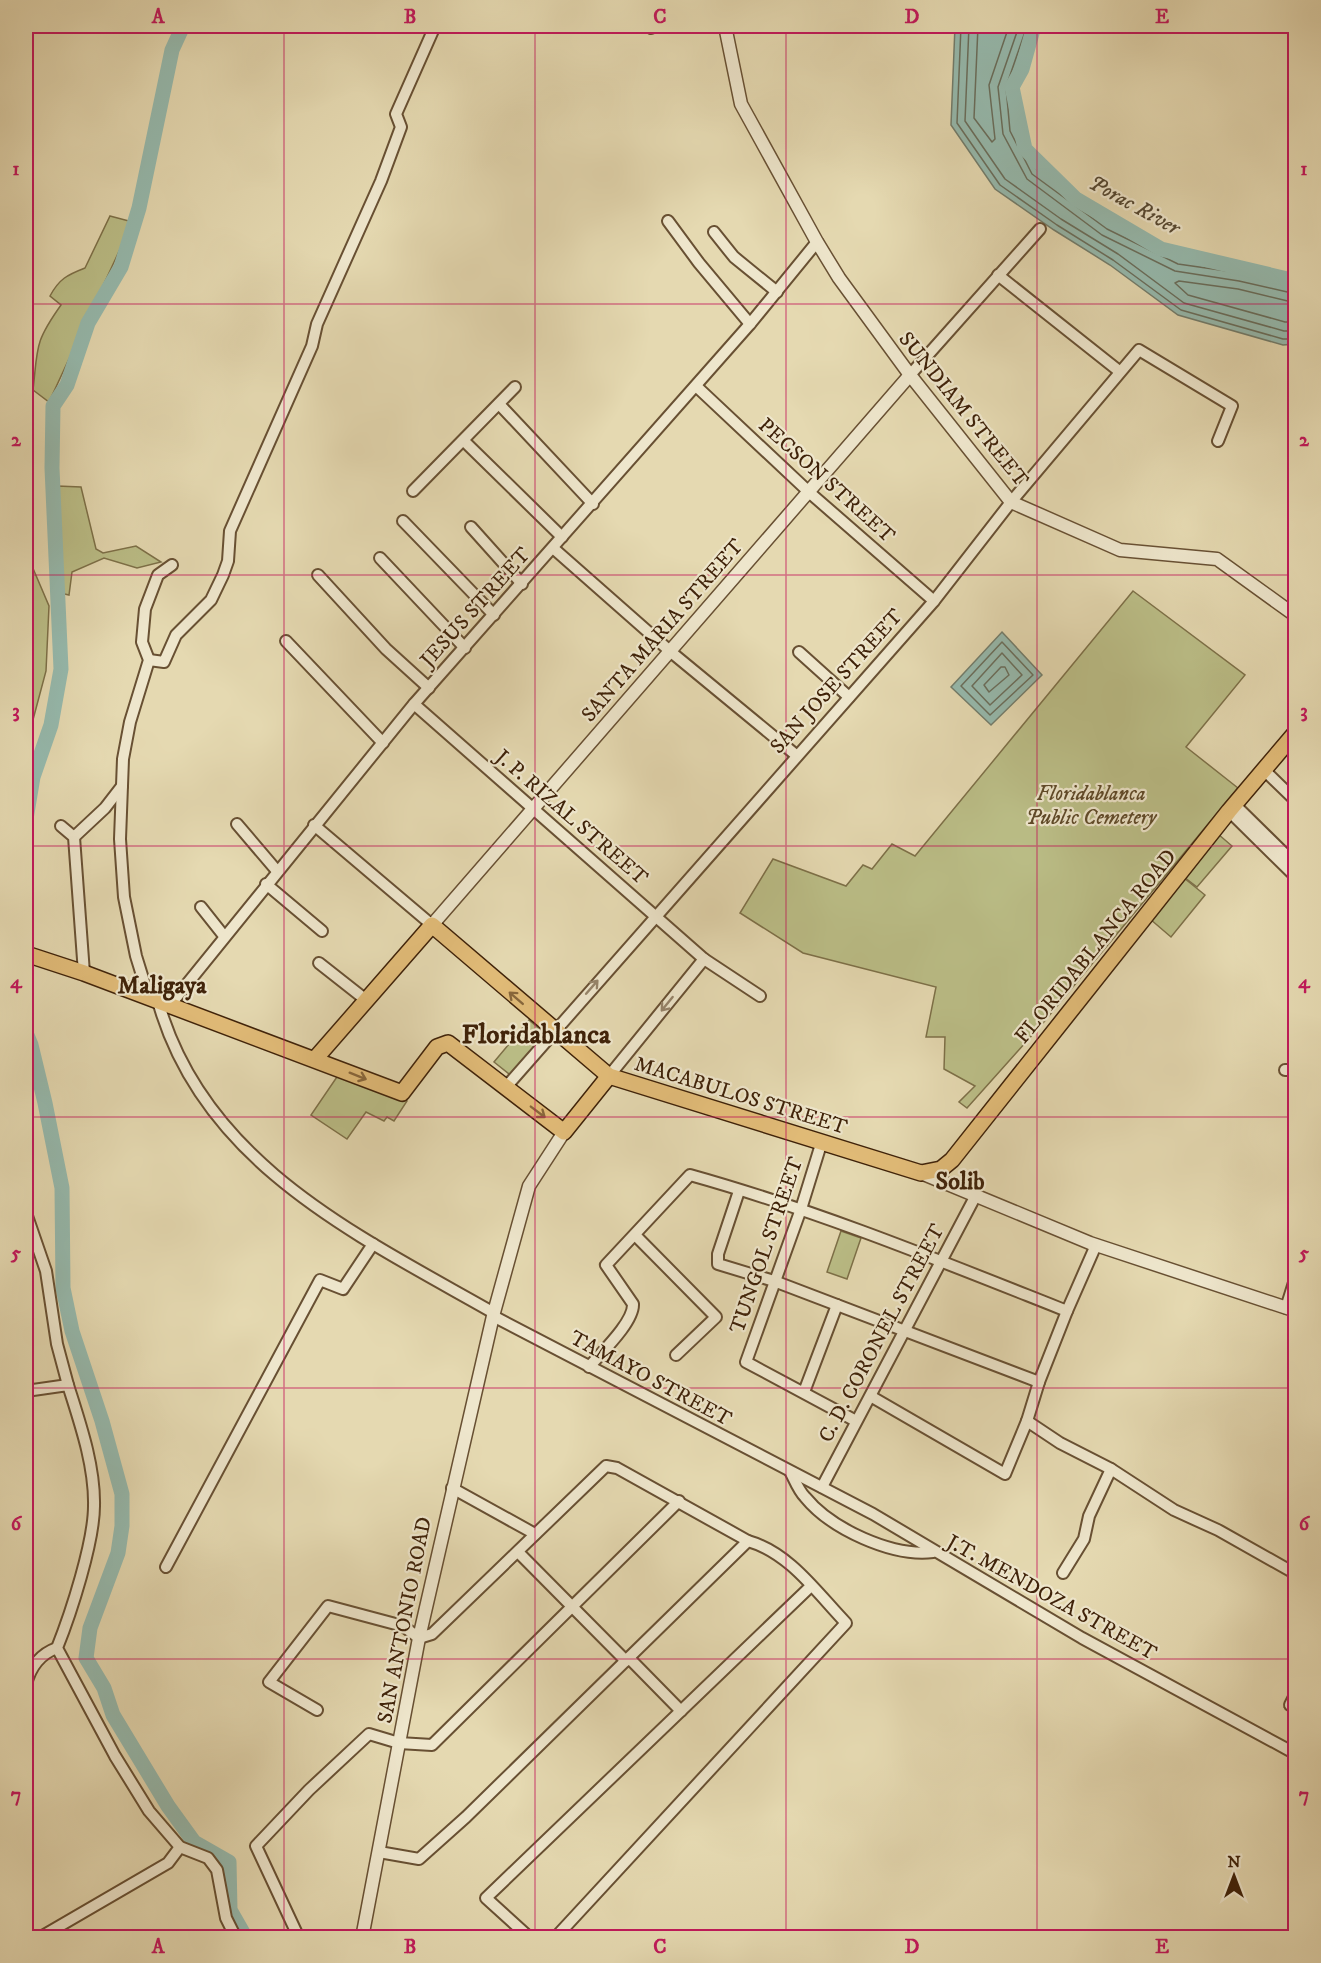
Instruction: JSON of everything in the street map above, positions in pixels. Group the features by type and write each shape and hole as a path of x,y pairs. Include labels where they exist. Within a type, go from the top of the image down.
{"main road":[{"name":"FLORIDABLANCA ROAD","path":"921,1173 940,1169 952,1160 1232,808 1296,732"},
{"name":"SANTA MARIA STREET","path":"315,1059 432,925"},
{"name":"MACABULOS STREET","path":"432,925 553,1031 609,1076 921,1173"},
{"path":"26,954 84,973 402,1093 437,1047 443,1043 452,1045 564,1132 609,1076"}],"street":[{"path":"172,565 158,575 144,609 142,642 148,660 164,662 176,635 211,600 223,575 228,561 230,531 256,468 275,434 312,346 317,324 381,181 401,127 396,114 435,26"},
{"name":"SUNDIAM STREET","path":"725,26 741,104 817,242 839,278 910,375 1011,502 1120,550 1217,559 1296,616"},
{"path":"668,221 750,324"},
{"name":"SANTA MARIA STREET","path":"432,925 810,493 910,375 1040,229"},
{"path":"714,232 734,257 777,292"},
{"name":"JESUS STREET","path":"150,998 224,936 414,704 696,386 817,242"},
{"path":"998,275 1119,371"},
{"name":"SAN JOSE STREET","path":"506,1087 654,915 934,601 1011,502 1139,350 1232,406 1218,441"},
{"name":"PECSON STREET","path":"696,386 810,493 934,601"},
{"path":"413,491 515,387"},
{"path":"499,404 593,504"},
{"path":"464,441 562,537"},
{"path":"403,521 494,615"},
{"path":"471,527 522,584"},
{"path":"554,548 671,652 796,755"},
{"path":"380,558 465,648"},
{"path":"318,575 386,649 429,688"},
{"path":"286,641 383,743"},
{"path":"799,651 849,697"},
{"name":"TAMAYO STREET","path":"148,660 130,722 123,759 120,839 124,897 136,956 150,998 194,1084 218,1117 285,1186 373,1244 589,1367 791,1473"},
{"name":"J. P. RIZAL STREET","path":"414,704 704,959 760,996"},
{"path":"1264,770 1296,801"},
{"path":"74,837 105,808 122,786"},
{"path":"1232,808 1296,865"},
{"path":"1232,808 1296,877"},
{"path":"237,824 277,871"},
{"name":"MACABULOS STREET","path":"314,825 432,925"},
{"path":"61,826 74,837 84,973"},
{"path":"266,884 322,931"},
{"path":"201,907 224,936"},
{"path":"609,1076 704,959"},
{"path":"319,963 366,1000"},
{"name":"SAN ANTONIO ROAD","path":"362,1938 419,1638 494,1314 528,1186 564,1132"},
{"name":"TUNGOL STREET","path":"804,1392 746,1362 801,1209 822,1141"},
{"path":"921,1173 1096,1245 1291,1310 1296,1276"},
{"path":"589,1367 633,1310 633,1304 606,1265 690,1175 801,1209 942,1261 1067,1311"},
{"path":"739,1191 718,1254 718,1264 774,1281 1039,1382"},
{"name":"C. D. CORONEL STREET","path":"822,1487 856,1421 872,1397 975,1197"},
{"path":"26,1213 46,1271 57,1344 86,1447 94,1506 79,1582 57,1648 115,1756 149,1811 180,1847 208,1858 217,1870 226,1918 236,1938"},
{"path":"635,1235 716,1317 676,1355"},
{"path":"166,1567 320,1280 343,1289 373,1244"},
{"path":"872,1397 1005,1474 1067,1311 1096,1245"},
{"path":"837,1305 804,1392 856,1421"},
{"path":"26,1391 68,1385"},
{"path":"1027,1421 1060,1443 1111,1469 1174,1510 1218,1530 1296,1574"},
{"path":"317,1710 269,1682 328,1606 403,1626 419,1638 432,1634 606,1466 611,1465 748,1540 762,1545 793,1565 810,1587 846,1623 555,1938"},
{"path":"1063,1573 1084,1539 1089,1516 1111,1469"},
{"path":"791,1473 805,1497 835,1524 864,1538 914,1554 933,1552"},
{"name":"J.T. MENDOZA STREET","path":"791,1473 873,1514 933,1552 1082,1638 1296,1754"},
{"path":"452,1488 535,1534"},
{"path":"299,1938 256,1846 309,1790 369,1734 399,1743 432,1744 679,1501"},
{"path":"379,1852 419,1859 466,1817 748,1540"},
{"path":"518,1552 681,1711"},
{"path":"530,1938 486,1898 810,1587"},
{"path":"26,1684 34,1665 44,1653 57,1648"},
{"path":"1290,1705 1296,1693"},
{"path":"39,1938 168,1863 180,1847"}],"green space":[{"path":"110,216 129,221 122,245 49,402 33,390 39,346 46,328 61,305 50,296 64,278 85,268"},
{"path":"57,486 81,487 96,549 103,553 136,546 161,562 137,568 104,558 72,572 69,595 60,593"},
{"path":"26,552 49,606 46,671 30,731 26,730"},
{"name":"Floridablanca Public Cemetery","path":"1133,591 1245,675 1186,747 1238,788 1043,1023 967,1108 959,1102 975,1086 944,1069 945,1037 926,1037 936,987 803,953 740,913 773,859 846,886 863,865 872,869 892,844 915,856"},
{"path":"1218,834 1232,846 1197,887 1184,877"},
{"path":"1184,878 1205,895 1171,937 1150,919"},
{"path":"529,1020 549,1037 514,1078 494,1062"},
{"path":"341,1071 407,1101 394,1121 387,1117 384,1121 366,1112 347,1139 311,1115"},
{"path":"841,1231 861,1238 847,1279 827,1272"}],"water":[{"path":"955,26 1033,26 1012,87 1015,129 1036,169 1110,224 1180,258 1242,267 1295,281 1295,344 1283,345 1178,315 1110,265 995,189 951,125"},
{"path":"1002,632 1042,675 991,725 951,687"}],"waterway":[{"path":"26,819 33,777 51,725 61,669 52,468 53,406 67,385 88,323 121,267 139,208 172,50 183,26"},
{"name":"Porac River","path":"1034,26 1022,69 1012,87 1025,149 1076,199 1161,249 1296,281"},
{"path":"26,775 33,777"},
{"path":"26,1033 45,1103 62,1188 63,1288 72,1331 102,1421 122,1494 122,1526 118,1553 90,1628 86,1658 104,1688 113,1715 168,1806 194,1842 229,1862 230,1910 246,1938"}],"district":[{"name":"Maligaya","path":"162,985"},
{"name":"Floridablanca","path":"536,1034"},
{"name":"Solib","path":"960,1181"}]}
